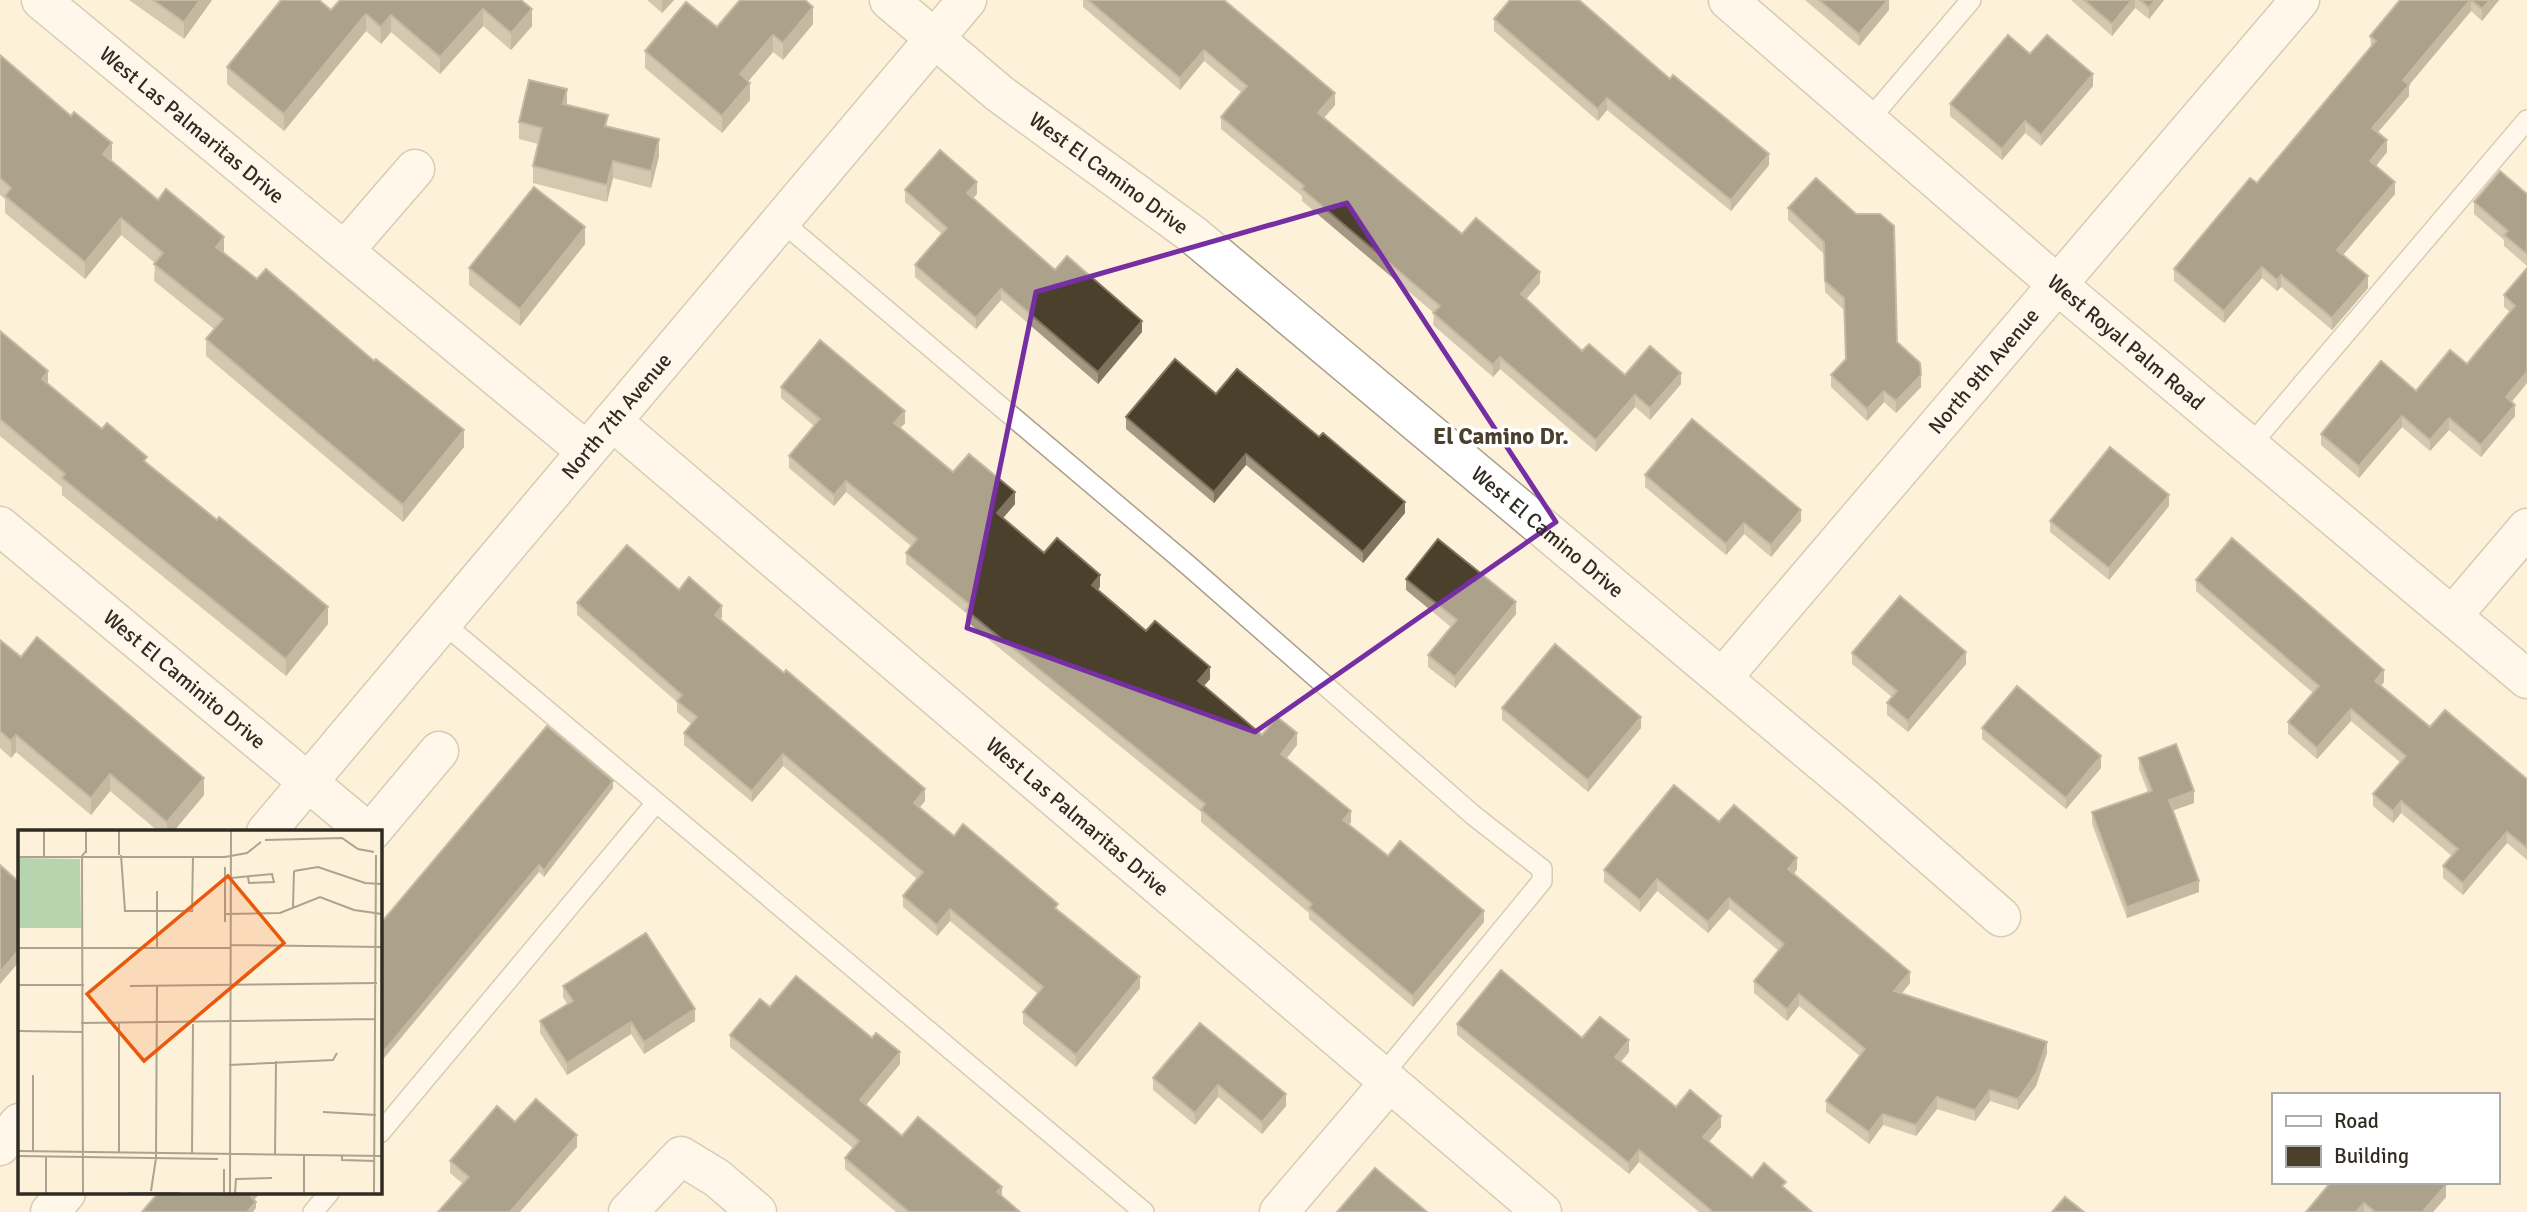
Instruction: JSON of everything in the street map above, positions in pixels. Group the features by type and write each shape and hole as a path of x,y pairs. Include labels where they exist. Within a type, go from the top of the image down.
{"street":[{"name":"West Las Palmaritas Drive","path":"41,0 586,452"},
{"name":"West El Camino Drive","path":"889,0 1000,94 1192,234 1723,677 2001,917"},
{"name":"North 7th Avenue","path":"268,830 967,0"},
{"name":"West Royal Palm Road","path":"1728,0 2059,286 2527,679"},
{"name":"North 9th Avenue","path":"1723,677 2300,0"},
{"path":"345,250 415,169"},
{"name":"West Las Palmaritas Drive","path":"612,421 1542,1212"},
{"name":"West El Caminito Drive","path":"0,526 367,830"},
{"path":"2454,615 2527,528"},
{"path":"371,830 439,751"},
{"path":"1279,1212 1385,1080"},
{"path":"0,1146 18,1124"},
{"path":"628,1212 681,1156 717,1178 757,1212"},
{"path":"50,1212 65,1194"}],"lane":[{"path":"1868,121 1971,0"},
{"path":"2249,447 2527,120"},
{"path":"780,220 1189,566 1474,815 1542,869 1542,881 1385,1080"},
{"path":"443,623 655,804 1144,1212"},
{"path":"382,1131 655,804"},
{"path":"313,1212 328,1194"}],"highlighted area":[{"path":"1347,203 1556,522 1255,732 967,628 1036,292"}],"building":[{"path":"153,0 200,0 184,22"},
{"path":"281,0 319,0 331,10 340,0 521,0 532,9 511,33 483,9 440,57 391,15 381,27 366,14 284,114 227,67"},
{"path":"740,0 805,0 813,7 783,43 773,35 740,74 750,83 722,116 645,51 686,2 717,27"},
{"path":"1088,0 1224,0 1335,93 1318,113 1462,234 1476,218 1540,272 1521,294 1582,351 1589,344 1625,375 1650,346 1681,373 1650,408 1635,395 1596,440 1500,357 1493,365 1433,313 1440,306 1221,117 1247,86 1204,50 1180,78"},
{"path":"1510,0 1579,0 1670,79 1673,75 1769,154 1731,200 1607,98 1598,109 1494,19"},
{"path":"1819,0 1888,0 1859,34"},
{"path":"2084,0 2132,0 2112,24"},
{"path":"2140,0 2155,0 2149,8"},
{"path":"2400,0 2470,0 2403,80 2409,85 2372,128 2387,140 2370,161 2395,182 2337,250 2368,276 2332,318 2281,275 2277,280 2262,267 2224,311 2174,269 2250,178 2257,183 2376,41 2370,36"},
{"path":"2471,0 2490,0 2482,9"},
{"path":"2008,35 2030,54 2047,35 2093,74 2041,135 2025,121 2002,149 1950,104"},
{"path":"0,55 71,116 74,112 112,143 103,154 158,200 166,189 224,237 216,247 257,279 266,269 374,361 376,359 464,430 403,505 206,339 223,319 154,264 163,253 121,218 85,262 5,196 11,188 0,178"},
{"path":"529,80 567,89 563,104 608,115 605,126 659,139 651,171 613,161 607,185 533,166 542,128 519,122"},
{"path":"940,150 977,182 967,193 1055,270 1067,256 1142,321 1098,372 1001,289 976,318 915,265 947,228 905,190"},
{"path":"2500,171 2527,194 2527,254 2504,235 2508,231 2474,202"},
{"path":"1816,178 1856,214 1880,214 1894,226 1897,342 1920,363 1921,375 1896,401 1884,391 1867,409 1831,375 1846,359 1844,298 1825,281 1824,242 1788,208"},
{"path":"534,187 585,227 520,309 469,268"},
{"path":"2527,268 2527,372 2506,397 2515,405 2481,445 2449,418 2430,440 2402,416 2359,466 2321,434 2381,361 2416,391 2450,350 2467,364 2515,306 2504,295"},
{"path":"0,331 48,371 42,379 102,429 107,423 147,457 144,461 217,520 219,517 328,607 286,659 62,478 65,474 0,419"},
{"path":"820,340 905,411 894,423 953,472 969,454 1015,492 997,513 1044,553 1057,538 1100,575 1092,585 1146,631 1155,621 1210,667 1198,681 1262,735 1277,717 1297,733 1281,754 1351,811 1343,820 1388,856 1400,841 1484,911 1413,996 1309,908 1312,904 1201,810 1205,804 966,610 970,605 906,553 917,539 846,481 834,495 789,456 820,419 781,387"},
{"path":"1175,359 1216,394 1237,369 1319,437 1323,433 1405,502 1363,552 1246,454 1214,492 1126,417"},
{"path":"1692,419 1801,510 1771,545 1744,523 1726,544 1645,475"},
{"path":"2110,447 2169,495 2109,568 2050,521"},
{"path":"2232,538 2384,670 2375,681 2430,727 2445,710 2527,779 2527,848 2507,832 2463,883 2443,866 2458,849 2401,801 2393,811 2373,794 2406,756 2351,709 2317,748 2288,722 2319,686 2196,580"},
{"path":"1438,539 1516,602 1455,677 1428,655 1457,620 1406,579"},
{"path":"627,545 679,590 689,577 722,606 715,615 784,673 786,670 925,789 914,803 954,836 963,824 1058,904 1055,908 1140,977 1076,1055 1023,1012 1043,987 950,909 937,925 903,896 923,872 783,754 752,791 684,733 697,717 677,701 682,695 577,603"},
{"path":"1900,596 1966,652 1908,721 1887,703 1897,691 1852,653"},
{"path":"37,637 204,778 167,822 110,774 91,798 16,735 11,741 0,731 0,640 21,657"},
{"path":"1555,644 1641,717 1588,780 1502,708"},
{"path":"2017,686 2101,756 2066,798 1982,728"},
{"path":"547,726 613,781 544,870 539,865 382,1054 382,922"},
{"path":"2176,744 2194,791 2169,800 2199,881 2127,907 2092,812 2152,791 2139,758"},
{"path":"1674,785 1719,822 1734,805 1797,858 1788,869 1910,972 1894,991 2047,1042 2036,1074 2018,1099 1990,1090 1975,1110 1937,1097 1916,1125 1883,1114 1869,1132 1826,1101 1865,1049 1799,994 1787,1009 1754,981 1784,944 1729,898 1708,922 1657,879 1640,900 1604,870"},
{"path":"0,865 18,881 18,951 0,972"},
{"path":"646,933 695,1009 644,1042 631,1022 567,1063 540,1021 573,1001 563,986"},
{"path":"1501,970 1582,1038 1600,1017 1629,1040 1615,1057 1676,1107 1690,1090 1721,1116 1703,1137 1752,1178 1764,1163 1786,1182 1782,1186 1812,1212 1713,1212 1639,1150 1629,1163 1457,1024"},
{"path":"796,976 872,1038 876,1033 900,1052 860,1100 902,1136 918,1117 1002,1187 997,1192 1020,1212 909,1212 845,1158 859,1141 730,1035 760,999 770,1007"},
{"path":"1200,1023 1286,1094 1262,1122 1218,1085 1195,1113 1153,1078"},
{"path":"536,1099 577,1135 510,1212 438,1212 469,1177 450,1161 497,1106 515,1122"},
{"path":"1375,1168 1427,1212 1337,1212"},
{"path":"2329,1184 2446,1185 2424,1210 2427,1212 2375,1212 2364,1203 2356,1212 2306,1212"},
{"path":"157,1194 253,1194 251,1197 256,1202 247,1212 142,1212"},
{"path":"2065,1197 2084,1212 2052,1212"}],"district":[{"name":"El Camino Dr.","path":"1501,436"}]}
